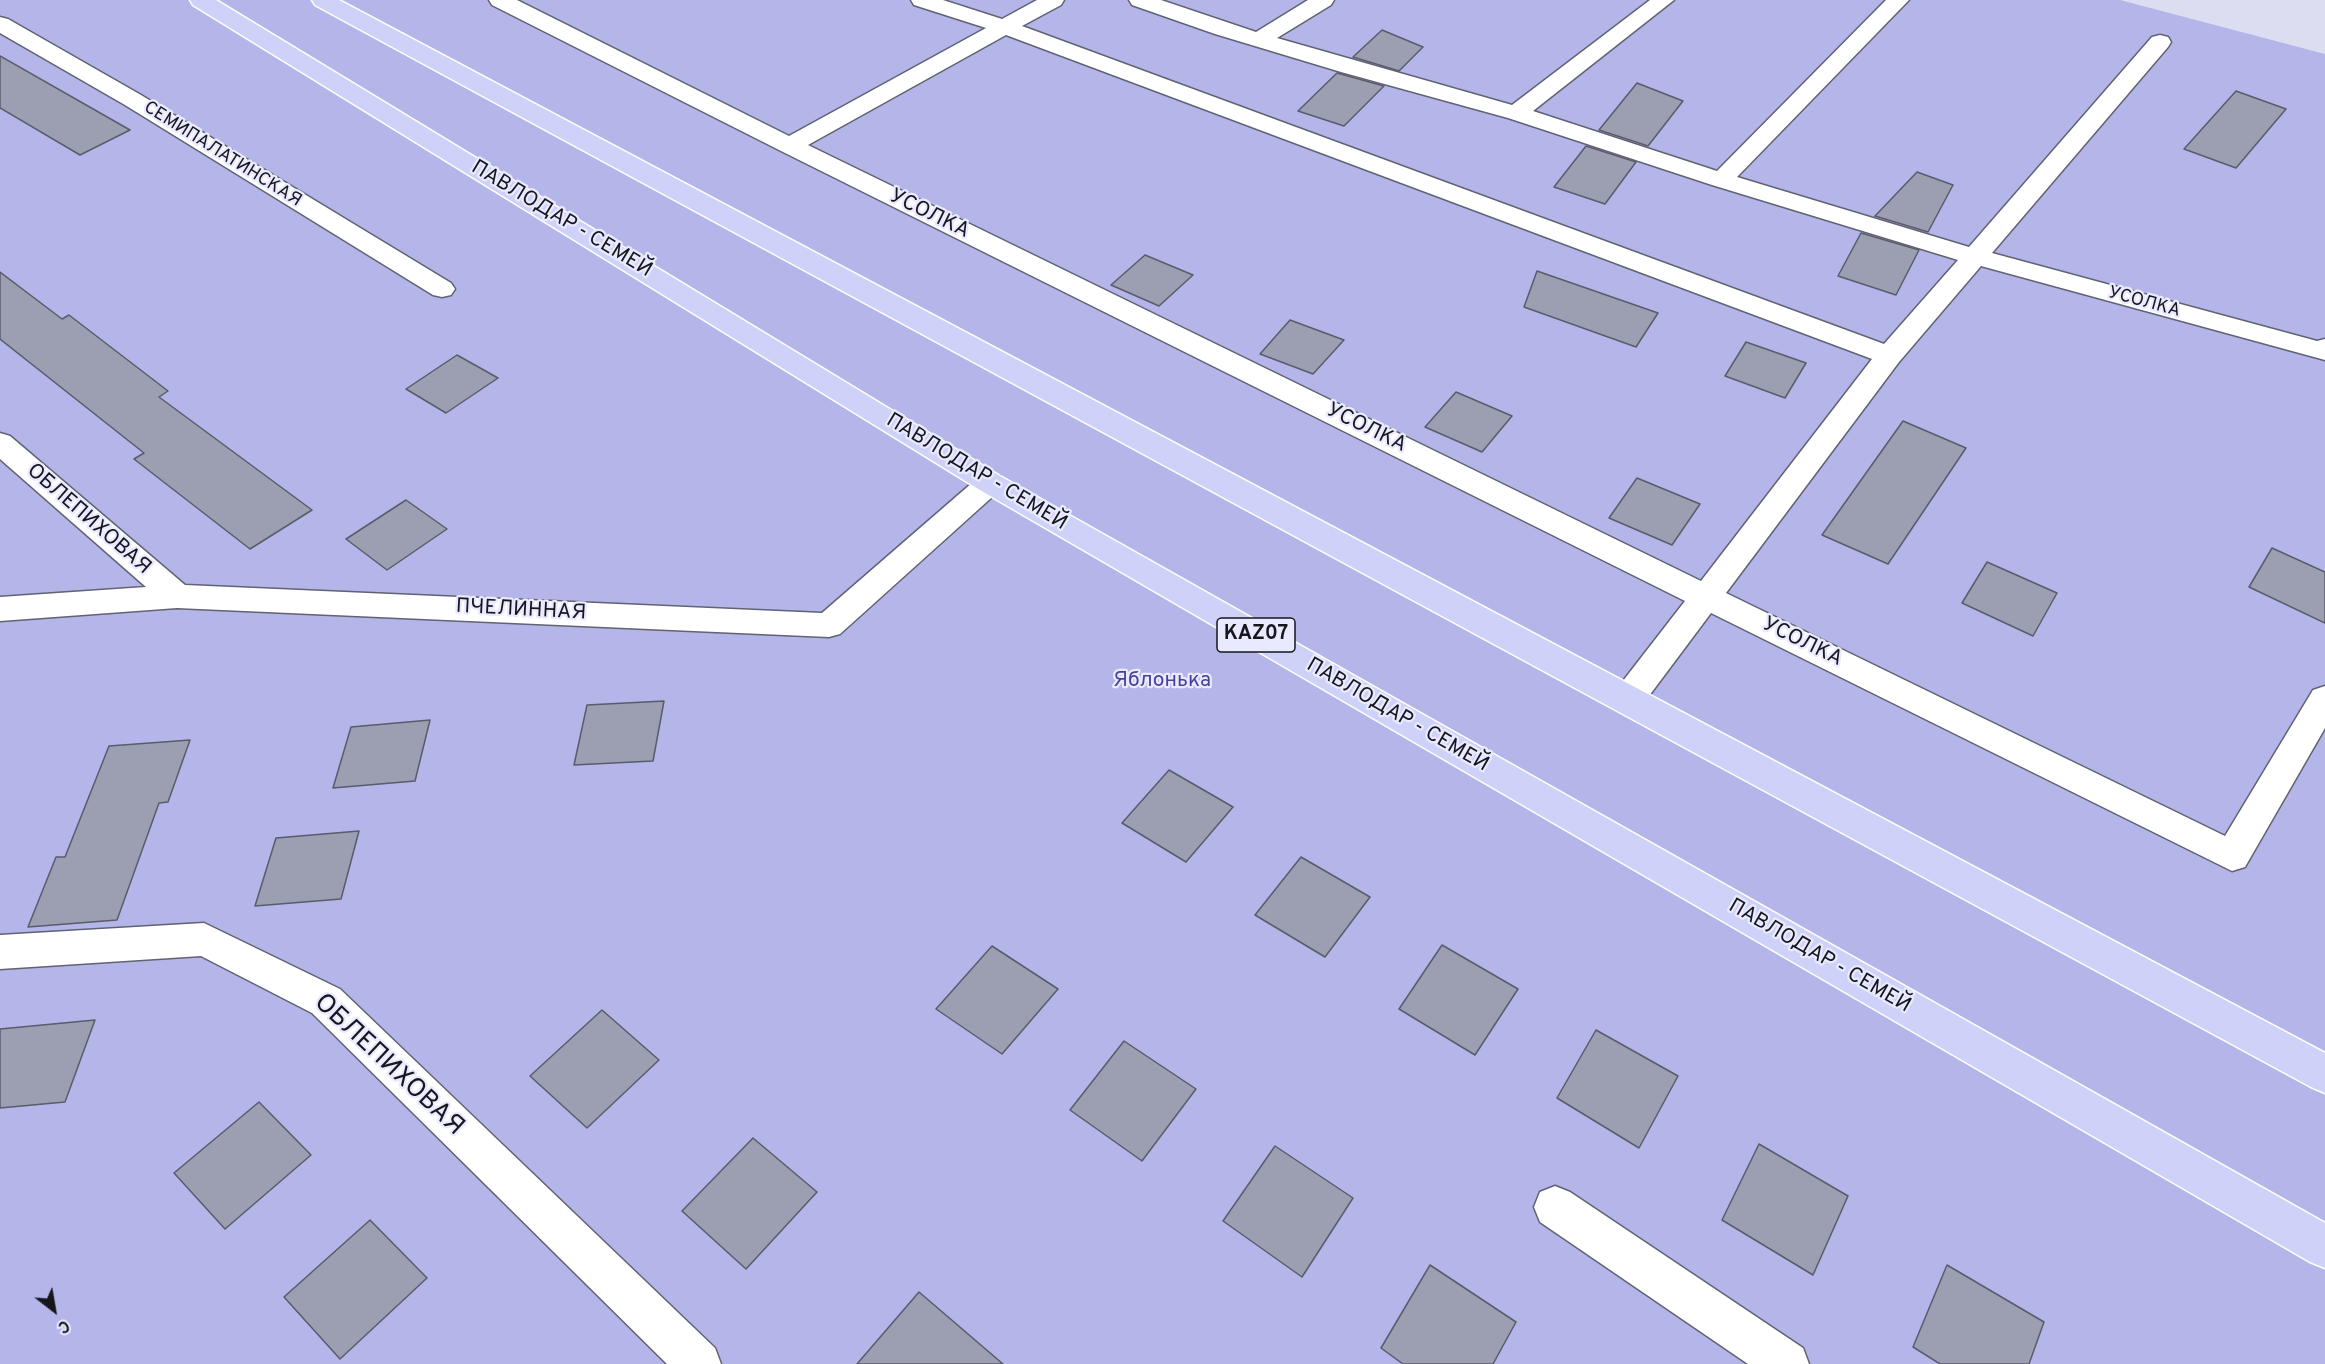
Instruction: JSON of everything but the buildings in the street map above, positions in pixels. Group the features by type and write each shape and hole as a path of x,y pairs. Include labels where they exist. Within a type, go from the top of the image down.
{"highway":[{"name":"ПАВЛОДАР - СЕМЕЙ","path":"201,0 990,483 2325,1247"},
{"path":"323,0 2325,1074"}],"street":[{"name":"УСОЛКА","path":"500,0 789,146 1708,596 2232,856 2325,699"},
{"path":"922,0 1004,27 1889,356"},
{"path":"789,146 1053,0"},
{"name":"УСОЛКА","path":"1140,0 1259,40 1516,113 1721,180 1973,256 2324,350"},
{"path":"1259,40 1323,0"},
{"path":"1516,113 1663,0"},
{"path":"1721,180 1898,0"},
{"name":"СЕМИПАЛАТИНСКАЯ","path":"0,24 133,100 442,290"},
{"path":"1628,699 1889,356 2160,42"},
{"name":"ОБЛЕПИХОВАЯ","path":"0,443 177,596"},
{"name":"ПЧЕЛИННАЯ","path":"0,609 177,596 829,625 990,483"},
{"name":"ОБЛЕПИХОВАЯ","path":"0,952 204,939 326,1001 699,1364"},
{"path":"1555,1207 1787,1364"}],"green space":[{"name":"Яблонька","path":"0,0 2120,0 2325,54 2325,1364 0,1364"}]}
